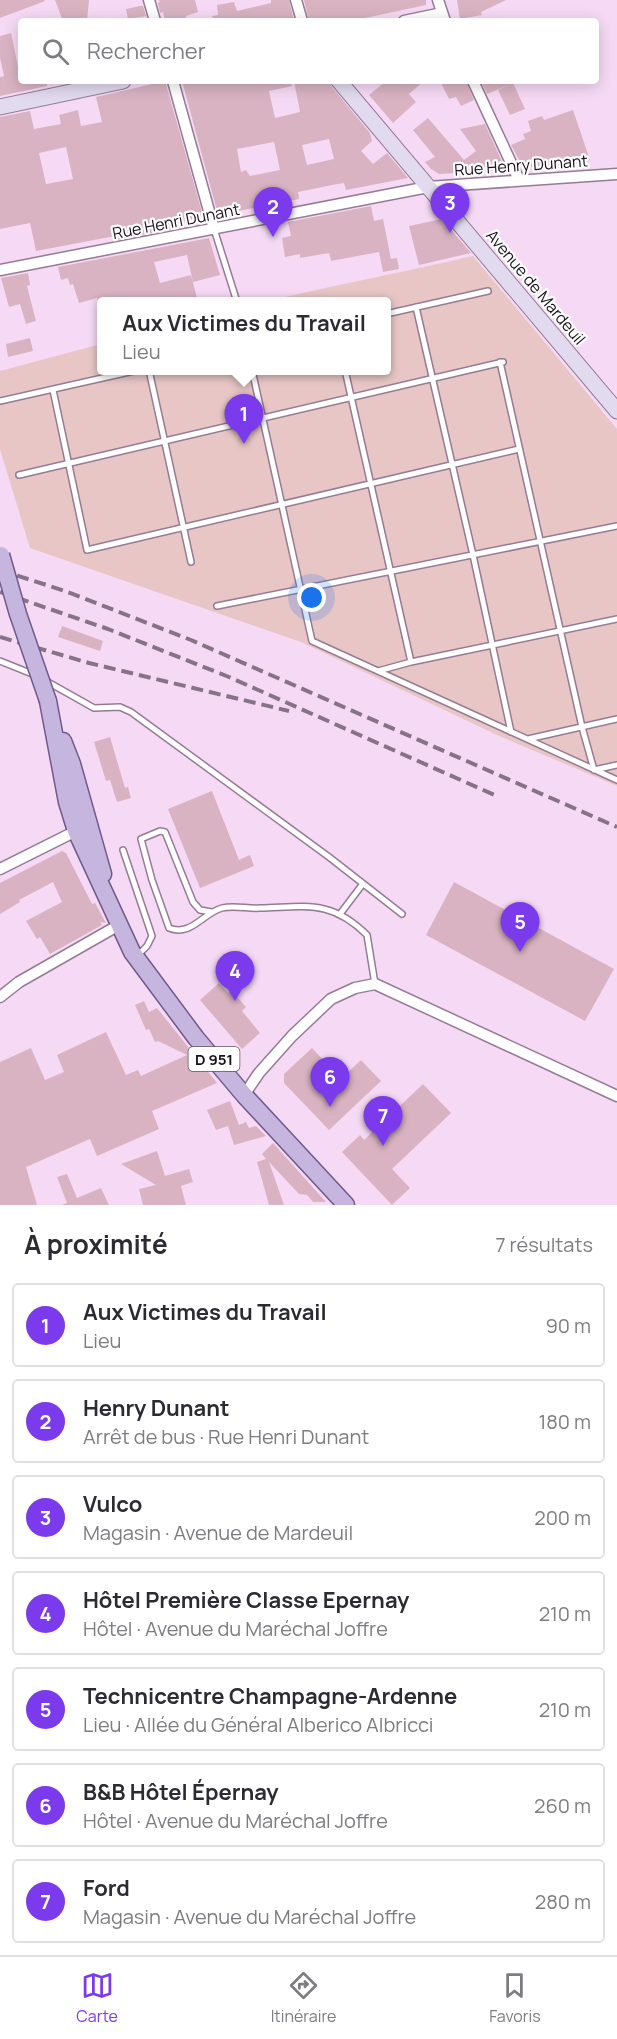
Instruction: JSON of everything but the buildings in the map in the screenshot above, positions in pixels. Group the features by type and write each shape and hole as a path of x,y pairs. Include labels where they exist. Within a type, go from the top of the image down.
{"main road":[{"name":"D 951","path":"1,553 18,614 72,764 102,866 106,896"},
{"name":"D 951","path":"48,701 67,802 76,831 118,926 136,958 196,1038 244,1095 346,1205"}],"street":[{"path":"149,0 154,18"},
{"path":"297,0 301,18"},
{"path":"438,0 443,17"},
{"path":"0,107 109,84"},
{"path":"174,84 214,229"},
{"name":"Avenue de Mardeuil","path":"342,84 616,410"},
{"path":"474,84 519,180"},
{"name":"Rue Henry Dunant","path":"428,187 617,174"},
{"name":"Rue Henri Dunant","path":"0,270 428,187"},
{"path":"0,869 76,831"},
{"path":"0,997 19,982 118,926"},
{"path":"244,1095 259,1073 291,1036 331,999 355,988 375,984 617,1096"}],"lane":[{"path":"214,229 235,297"},
{"path":"391,313 488,291"},
{"path":"416,307 512,732"},
{"path":"19,475 501,362 582,727 594,770"},
{"path":"0,401 117,375"},
{"path":"151,375 191,562"},
{"path":"253,375 312,641 617,780"},
{"path":"346,375 411,662"},
{"path":"53,390 87,550 519,449"},
{"path":"217,606 617,526"},
{"path":"378,671 617,619"},
{"path":"0,662 54,685 94,708 113,706 126,708 329,857 402,914"},
{"path":"527,739 617,719"},
{"path":"594,770 617,765"},
{"path":"212,912 200,910 193,902 165,832 160,831 141,839 152,880 169,928 182,930 224,907 258,909 309,906 328,909 340,914 368,935 375,984"},
{"path":"123,850 152,936 147,946 136,958"},
{"path":"340,914 362,885"}],"shaded area":[{"path":"473,256 617,429 617,786 497,735 301,642 30,548 0,449 0,371 97,345 97,375 391,375 391,297 285,297"}],"railway":[{"path":"0,570 65,591 191,640 617,827"},
{"path":"0,592 108,629 229,677 499,797"},
{"path":"0,637 89,663 289,711"}],"place":[{"name":"Vulco","path":"450,233"},
{"name":"Henry Dunant","path":"273,237"},
{"name":"Aux Victimes du Travail","path":"244,444"},
{"name":"Technicentre Champagne-Ardenne","path":"520,952"},
{"name":"Hôtel Première Classe Epernay","path":"235,1001"},
{"name":"B&B Hôtel Épernay","path":"330,1107"},
{"name":"Ford","path":"383,1146"}]}
